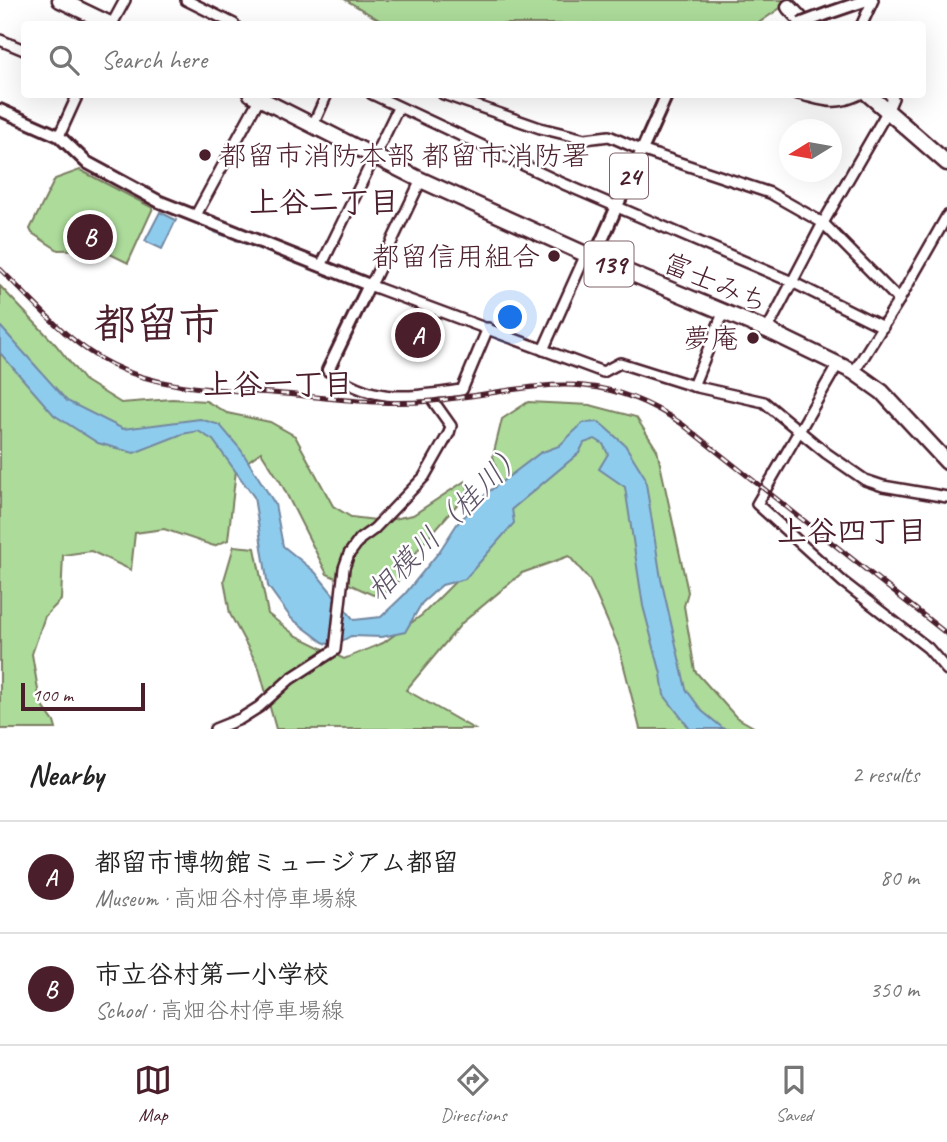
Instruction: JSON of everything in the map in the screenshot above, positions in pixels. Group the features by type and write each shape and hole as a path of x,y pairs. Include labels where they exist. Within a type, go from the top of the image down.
{"highway":[{"path":"60,0 105,21"},
{"path":"789,7 802,21"},
{"name":"富士みち","path":"257,98 421,180 590,256 767,330 854,372 882,392 947,462"},
{"path":"872,98 947,163"}],"main road":[{"path":"808,21 867,0"},
{"name":"24","path":"590,256 665,98"},
{"path":"0,110 59,136 86,162 160,202 369,285 328,370"}],"street":[{"path":"113,21 125,0"},
{"path":"186,0 228,21"},
{"path":"863,21 873,0"},
{"path":"0,40 21,49"},
{"path":"59,136 76,98"},
{"path":"196,215 254,98"},
{"path":"313,125 325,98"},
{"path":"379,98 616,206 792,282 883,327"},
{"path":"454,98 540,128 585,139 609,136 641,150 770,194 823,223 900,300"},
{"path":"815,98 836,103 852,98"},
{"path":"767,330 893,98"},
{"path":"321,266 398,108"},
{"path":"421,180 369,285 603,372 620,363 693,386 764,402 798,431 865,480 883,486 947,497"},
{"path":"854,372 900,300 947,216"},
{"path":"543,350 590,256"},
{"path":"693,386 724,312"},
{"path":"328,370 342,380 374,395 429,395 462,390 488,328"},
{"path":"838,364 757,504 843,582 928,648 947,670"},
{"path":"215,729 240,719 259,707 290,680 333,652 349,554 424,477 449,433 451,426 429,395"}],"green space":[{"path":"346,0 792,0 761,21 381,21"},
{"path":"80,170 153,208 128,263 100,249 58,250 32,233 30,229 55,179"},
{"path":"0,286 56,345 84,380 121,403 172,399 206,401 227,413 270,422 295,436 333,506 351,517 384,521 413,515 465,481 469,491 420,547 392,590 373,595 327,574 281,483 261,452 236,470 228,540 214,546 164,529 135,533 131,570 91,551 63,555 61,600 45,616 32,654 40,702 56,729 0,729"},
{"path":"528,402 590,405 636,417 657,450 688,592 684,606 695,671 736,717 757,729 640,729 619,647 589,579 569,556 522,573 462,623 406,690 474,729 276,729 259,668 230,614 224,580 234,546 255,548 268,614 295,635 344,659 383,643 422,615 478,559 506,512 493,456 502,419"}],"water":[{"path":"160,212 176,220 162,249 145,241"},
{"path":"0,326 67,401 123,429 200,419 220,425 241,450 275,504 283,546 315,572 354,620 381,617 405,594 439,552 457,524 487,493 540,453 559,446 583,423 599,422 625,445 645,477 661,579 686,689 702,711 724,729 690,729 664,695 643,606 625,487 599,469 608,454 603,444 595,439 584,443 579,453 512,509 514,523 465,579 442,585 422,603 405,632 382,637 351,636 333,646 323,642 291,618 268,586 254,497 213,440 198,431 182,434 134,453 98,443 54,415 0,353"}],"waterway":[{"path":"215,232 226,236"},
{"path":"236,240 315,270"},
{"path":"373,291 481,332"},
{"path":"490,335 575,366"}],"railway":[{"path":"0,269 81,346 112,365 153,380 218,389 395,403 560,385 589,386 618,392 649,405 682,424 947,634"}],"place":[{"name":"都留市消防本部 都留市消防署","path":"205,155"},
{"name":"市立谷村第一小学校","path":"90,237"},
{"name":"都留信用組合","path":"554,256"},
{"name":"都留市博物館ミュージアム都留","path":"418,335"},
{"name":"夢庵","path":"753,338"}],"district":[{"name":"上谷二丁目","path":"324,202"},
{"name":"都留市","path":"157,323"},
{"name":"上谷一丁目","path":"278,384"},
{"name":"上谷四丁目","path":"852,531"}],"water label":[{"name":"相模川（桂川）","path":"446,522"}]}
